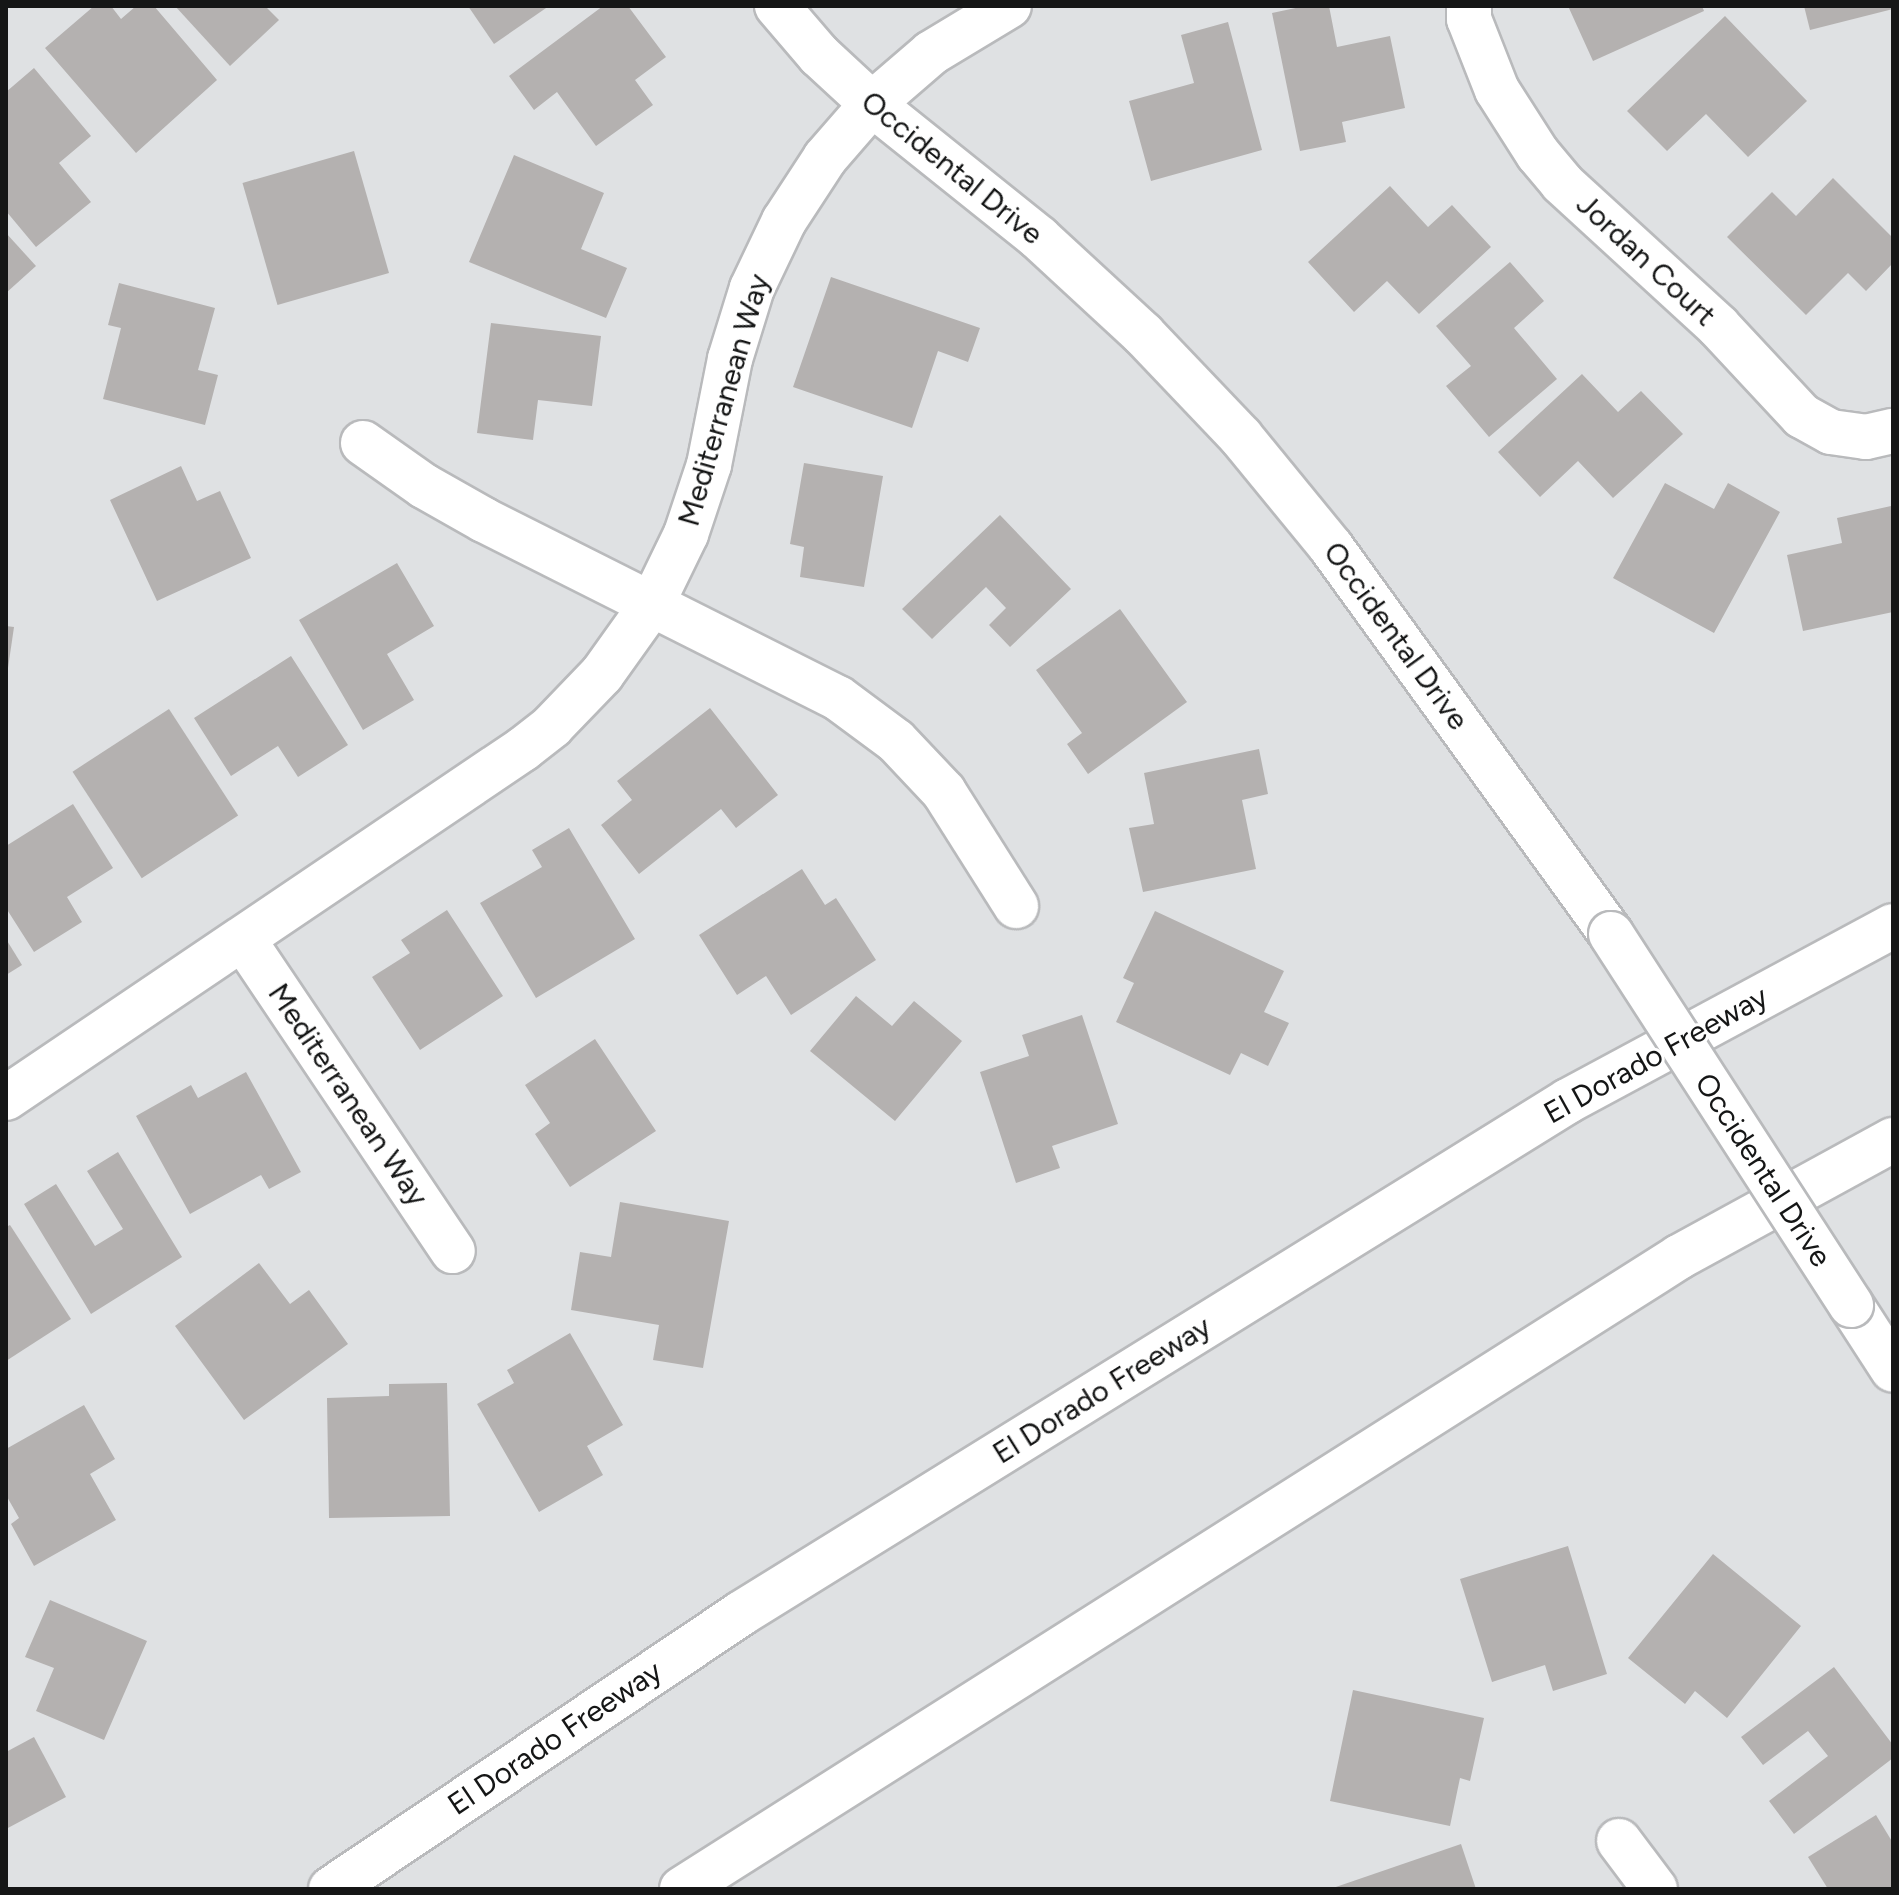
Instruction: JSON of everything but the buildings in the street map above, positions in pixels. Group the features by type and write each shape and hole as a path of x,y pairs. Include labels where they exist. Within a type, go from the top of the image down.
{"main road":[{"name":"Occidental Drive","path":"777,6 819,55 872,104 1039,238 1143,334 1241,437 1331,547 1611,934 1893,1370"},
{"name":"Mediterranean Way","path":"6,1098 552,726 602,674 652,604 686,534 709,465 730,359 752,288 784,221 816,171 872,104 931,53 1009,6"},
{"name":"Jordan Court","path":"1469,6 1469,19 1497,90 1538,154 1562,183 1718,326 1802,416 1831,432 1866,437 1893,431"},
{"path":"363,443 424,486 484,520 838,698 896,741 958,811 1016,906"},
{"name":"El Dorado Freeway","path":"331,1889 740,1614 1555,1109 1893,926"},
{"name":"Mediterranean Way","path":"243,939 453,1251"},
{"path":"682,1889 1679,1257 1893,1140"},
{"path":"1619,1841 1655,1889"}]}
